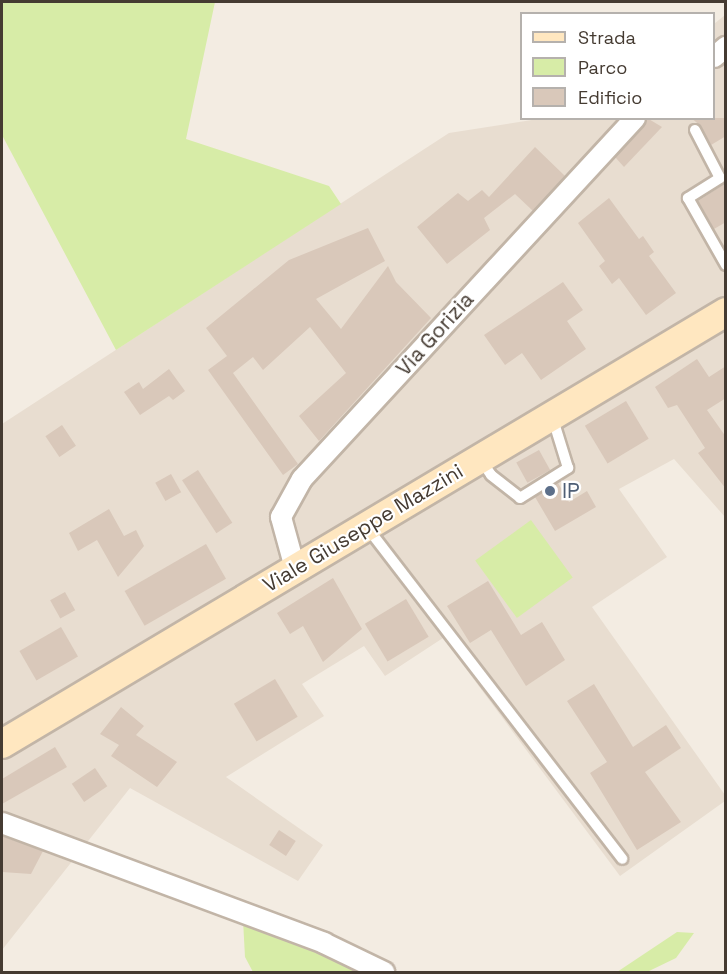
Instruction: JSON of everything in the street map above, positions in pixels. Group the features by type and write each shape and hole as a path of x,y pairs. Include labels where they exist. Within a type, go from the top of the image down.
{"main road":[{"name":"Viale Giuseppe Mazzini","path":"2,744 726,312"}],"street":[{"name":"Via Gorizia","path":"296,568 281,517 302,478 633,120"},
{"path":"2,823 303,935 384,972"}],"lane":[{"path":"695,130 720,178 688,198 726,265"},
{"path":"479,459 491,475 520,498 568,468 551,416"},
{"path":"366,526 622,859"}],"shaded area":[{"path":"725,15 725,517 674,459 619,489 667,557 592,607 725,795 725,801 620,876 443,638 385,676 364,646 302,684 324,716 226,777 323,845 298,881 130,788 2,950 2,424 449,133 532,120 715,120 715,23"}],"green space":[{"path":"2,2 215,2 186,139 329,186 341,204 116,350 2,135"},
{"path":"531,520 573,577 517,618 475,561"},
{"path":"243,920 370,972 253,972 245,957"},
{"path":"677,932 694,933 676,958 647,972 617,972"}],"building":[{"path":"726,118 726,136 711,145 701,126 694,120"},
{"path":"645,120 650,120 662,127 624,167 615,157"},
{"path":"535,147 565,176 533,211 515,194 484,218 490,230 447,264 417,227 458,193 468,201 482,190 489,197"},
{"path":"726,183 726,222 714,229 698,201"},
{"path":"609,198 639,239 643,236 654,252 649,256 676,293 646,315 619,278 612,284 599,266 605,261 578,223"},
{"path":"368,228 385,261 316,299 341,329 388,266 396,282 431,318 319,441 299,416 346,373 310,327 263,370 253,357 233,373 298,464 283,475 208,370 227,356 206,328 289,260"},
{"path":"563,282 583,310 567,321 586,349 541,380 522,353 505,365 484,335"},
{"path":"697,359 709,377 726,366 726,398 707,410 726,437 726,489 698,453 705,448 677,405 668,408 655,387"},
{"path":"169,369 185,391 173,400 169,396 140,415 124,392 139,382 143,389"},
{"path":"626,401 649,439 608,463 585,426"},
{"path":"62,425 76,446 59,457 45,436"},
{"path":"539,450 550,470 527,483 516,463"},
{"path":"198,470 232,523 216,533 182,480"},
{"path":"171,474 181,492 165,501 155,483"},
{"path":"558,483 569,502 587,491 596,507 555,531 535,497"},
{"path":"109,509 124,536 136,530 144,546 118,577 97,540 78,551 69,533"},
{"path":"206,544 226,579 145,626 125,591"},
{"path":"333,578 362,629 323,662 303,626 290,634 277,613"},
{"path":"488,581 521,635 542,622 565,660 526,686 491,630 470,643 447,606"},
{"path":"65,592 75,610 60,619 50,600"},
{"path":"406,599 429,637 388,661 365,624"},
{"path":"61,627 78,656 36,680 19,651"},
{"path":"275,679 298,717 257,741 234,704"},
{"path":"594,684 633,747 666,725 681,748 645,772 681,822 637,850 590,773 607,762 567,701"},
{"path":"121,707 144,726 136,735 177,762 157,787 111,756 119,745 100,734"},
{"path":"55,747 67,767 2,804 2,779"},
{"path":"95,768 107,786 84,802 72,784"},
{"path":"279,830 296,841 286,856 269,845"},
{"path":"2,836 43,851 31,874 2,872"}],"place":[{"name":"IP","path":"550,491"}]}
